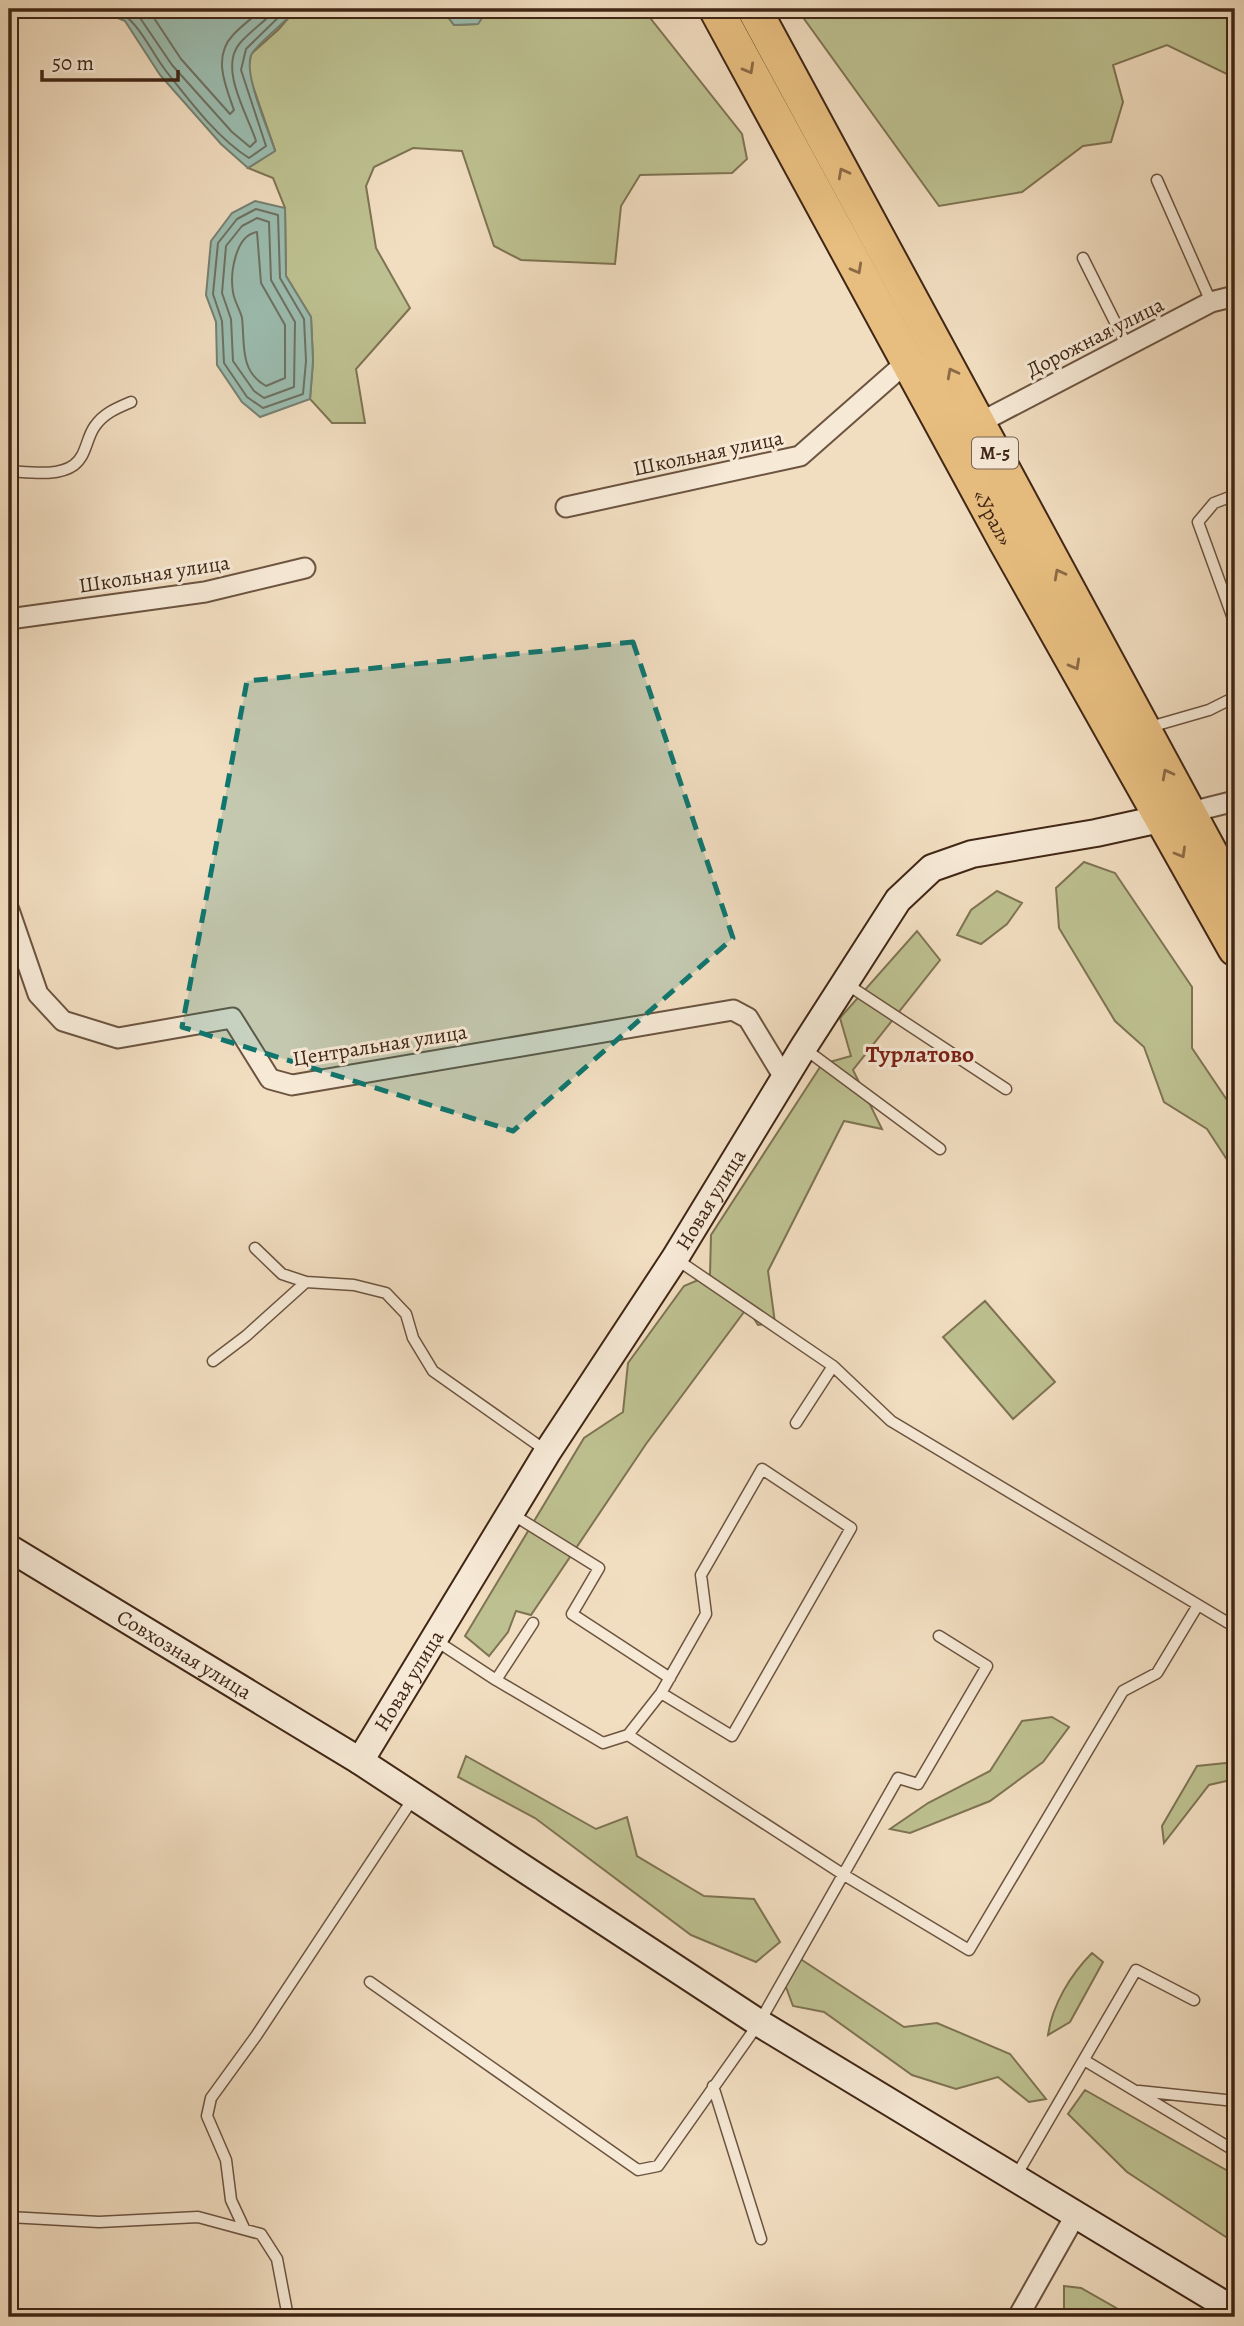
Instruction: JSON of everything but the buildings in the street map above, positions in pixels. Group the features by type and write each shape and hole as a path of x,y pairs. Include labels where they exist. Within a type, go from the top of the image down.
{"highway":[{"name":"«Урал»","path":"716,9 909,359 1006,542 1136,773 1174,816 1235,898"},
{"name":"«Урал»","path":"754,9 1142,729 1174,816 1235,949"}],"street":[{"name":"Дорожная улица","path":"979,423 1212,302 1235,296"},
{"name":"Школьная улица","path":"566,507 800,456 909,359"},
{"name":"Школьная улица","path":"9,619 205,592 305,568"},
{"path":"1117,827 1130,813 1136,797 1136,773"},
{"path":"1174,816 1235,802"},
{"name":"Новая улица","path":"360,1761 548,1451 675,1258 803,1048 898,900 932,868 972,854 1174,816"},
{"name":"Центральная улица","path":"9,910 38,994 63,1021 118,1038 232,1018 270,1079 292,1084 733,1010 748,1018 785,1079"},
{"name":"Совхозная улица","path":"9,1548 360,1761 759,2023 1016,2176 1075,2216 1235,2311"},
{"path":"1018,2317 1075,2216"}],"lane":[{"path":"1157,180 1212,302"},
{"path":"1083,258 1127,346"},
{"path":"9,471 51,472 73,466 84,453 94,427 112,410 131,402"},
{"path":"1235,495 1214,503 1198,522 1235,624"},
{"path":"1142,729 1209,710 1235,697"},
{"path":"845,983 1006,1089"},
{"path":"803,1048 940,1149"},
{"path":"255,1248 282,1274 306,1282 354,1285 386,1293 406,1314 413,1338 433,1371 548,1451"},
{"path":"675,1258 833,1366 891,1421 1235,1627"},
{"path":"213,1361 246,1336 306,1282"},
{"path":"796,1423 833,1366"},
{"path":"434,1639 496,1680 603,1743 628,1735 670,1678 706,1614 701,1576 762,1469 851,1528 732,1736 661,1693"},
{"path":"512,1514 599,1567 572,1615 670,1678"},
{"path":"628,1735 844,1875 969,1950 1123,1691 1157,1673 1198,1605"},
{"path":"496,1680 533,1623"},
{"path":"370,1982 638,2170 658,2166 759,2023 898,1778 918,1784 987,1666 939,1636"},
{"path":"244,2228 231,2200 226,2160 207,2116 211,2098 256,2036 414,1796"},
{"path":"1016,2176 1136,1970 1194,2000"},
{"path":"1084,2060 1235,2151"},
{"path":"713,2086 761,2239"},
{"path":"1135,2091 1235,2101"},
{"path":"9,2217 99,2222 198,2217 261,2234 277,2259 288,2317"}],"highlighted area":[{"path":"633,642 733,938 513,1131 182,1027 247,681"}],"green space":[{"path":"296,9 442,9 454,25 477,24 488,9 643,9 742,134 747,159 732,173 640,175 621,206 615,264 521,260 494,246 462,151 413,148 374,167 366,186 376,248 410,308 356,369 365,423 332,423 310,399 313,361 311,317 286,276 285,208 273,178 248,168 275,150 248,72 251,54 279,29"},
{"path":"797,9 1235,9 1235,78 1167,45 1113,65 1123,102 1111,142 1083,146 1022,192 939,206"},
{"path":"1084,862 1115,873 1192,987 1192,1048 1235,1112 1235,1172 1207,1129 1164,1102 1144,1047 1115,1021 1059,928 1056,888"},
{"path":"997,891 1022,903 1007,924 981,944 957,935 971,910"},
{"path":"917,931 940,960 853,1070 882,1129 844,1121 768,1271 775,1323 758,1325 747,1308 646,1444 531,1615 516,1611 508,1632 489,1656 465,1636 584,1438 623,1412 628,1363 684,1286 710,1275 711,1235 822,1064 851,1056 840,1018"},
{"path":"985,1301 1055,1382 1013,1419 943,1337"},
{"path":"1052,1717 1069,1727 1043,1762 990,1801 910,1833 890,1829 928,1803 990,1771 1022,1721"},
{"path":"466,1756 596,1829 627,1817 637,1856 704,1896 754,1899 780,1942 756,1962 691,1935 535,1818 458,1777"},
{"path":"1235,1762 1235,1779 1209,1785 1164,1843 1162,1826 1197,1766"},
{"path":"1092,1953 1103,1962 1070,2022 1048,2035 1054,2012 1064,1991"},
{"path":"799,1958 904,2027 937,2023 1010,2054 1046,2099 1029,2102 998,2077 956,2089 912,2075 824,2012 793,2006 783,1979"},
{"path":"1085,2090 1235,2175 1235,2243 1127,2172 1068,2114"},
{"path":"1064,2286 1081,2288 1132,2317 1078,2317 1064,2309"}],"water":[{"path":"97,9 296,9 258,46 250,60 257,100 275,151 248,168 221,144 160,75 125,21"},
{"path":"442,9 488,9 478,24 454,25"},
{"path":"255,201 285,208 286,276 311,317 313,361 310,399 260,417 242,402 217,365 216,322 206,295 211,241 232,213"}],"district":[{"name":"Турлатово","path":"920,1054"}]}
